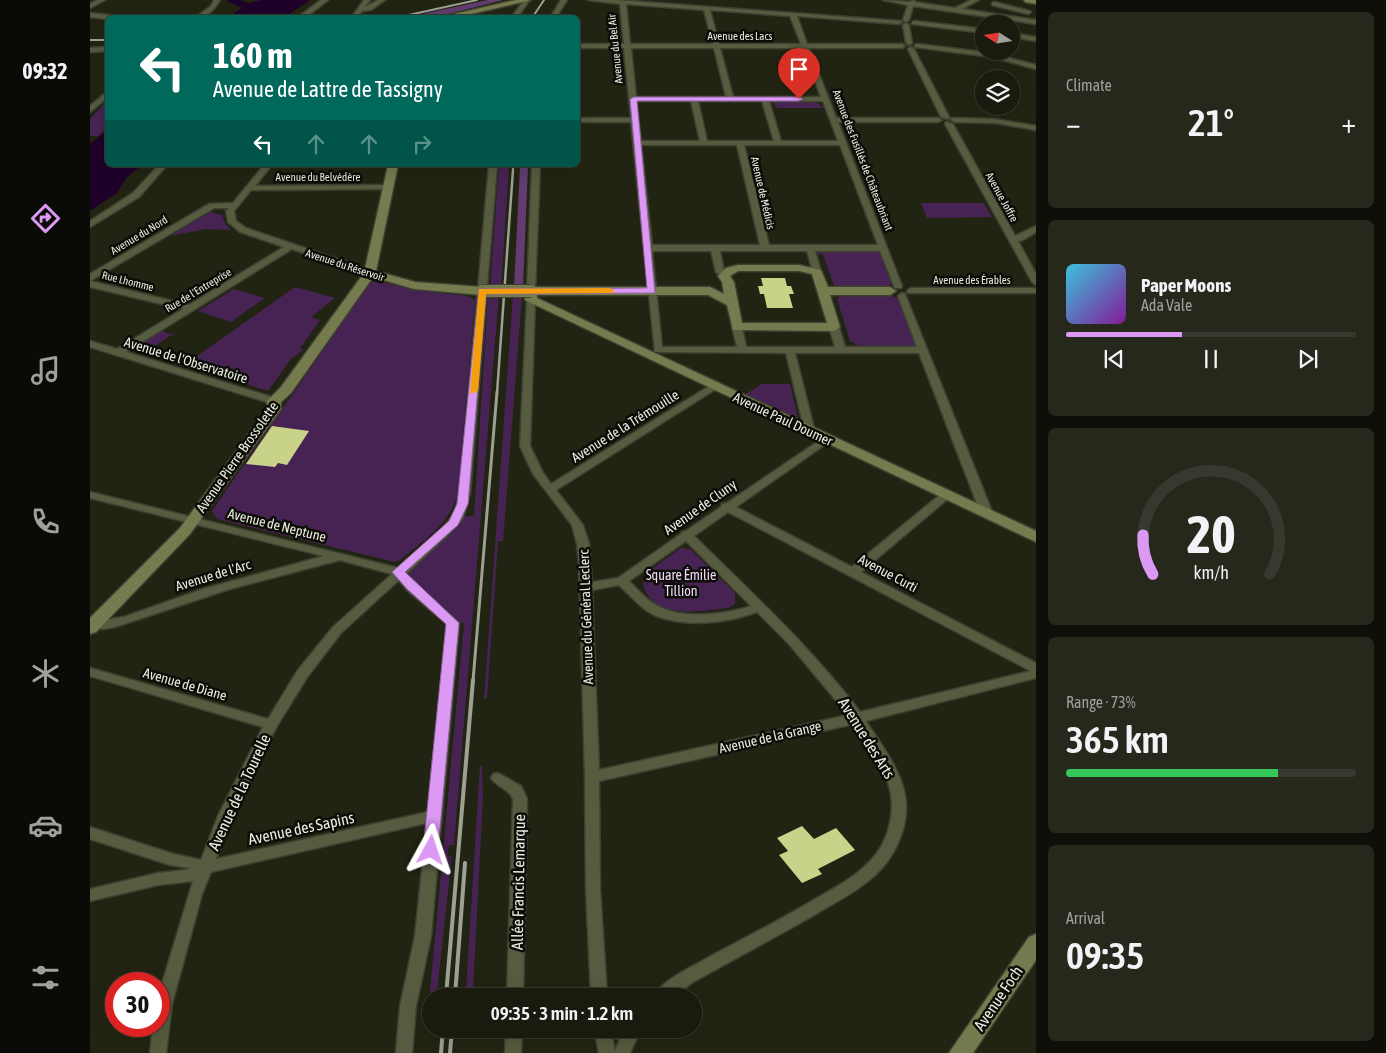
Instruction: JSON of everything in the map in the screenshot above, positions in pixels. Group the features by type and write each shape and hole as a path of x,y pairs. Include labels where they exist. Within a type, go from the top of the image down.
{"street":[{"path":"90,6 102,0"},
{"path":"202,15 213,7 217,0"},
{"path":"304,15 325,0"},
{"path":"356,15 367,0"},
{"path":"361,9 369,9 382,0"},
{"path":"452,15 509,1 527,0"},
{"path":"516,15 527,0"},
{"path":"555,15 564,0"},
{"path":"591,0 906,22 975,30"},
{"path":"886,0 911,1 1036,22"},
{"path":"956,10 976,0"},
{"path":"1014,8 1029,0 1036,2"},
{"name":"Avenue Joffre","path":"911,1 906,22 910,46 947,120 1036,282"},
{"name":"Avenue du Bel Air","path":"623,3 652,291 654,354"},
{"path":"994,4 1028,12"},
{"path":"707,8 730,99"},
{"path":"90,15 105,17"},
{"name":"Avenue des Fusillés de Châteaubriant","path":"793,15 986,514"},
{"path":"1020,35 1036,38"},
{"name":"Avenue des Lacs","path":"580,46 910,46 977,53 1036,67"},
{"path":"90,50 105,49"},
{"path":"90,110 105,95"},
{"path":"634,99 825,99"},
{"path":"694,99 704,143"},
{"path":"765,99 778,143"},
{"path":"580,120 636,120"},
{"path":"833,120 995,121 1036,128"},
{"path":"638,143 842,143"},
{"name":"Avenue de Médicis","path":"740,143 765,248"},
{"path":"90,225 136,195 161,167"},
{"path":"233,208 266,167"},
{"path":"370,273 393,167"},
{"name":"Avenue de la Tourelle","path":"158,1053 164,1004 204,867 233,800 271,725 321,650 338,630 398,572 454,523 463,504 493,167"},
{"name":"Avenue du Général Leclerc","path":"536,167 525,446 538,474 577,525 583,544 592,777 593,889 599,988"},
{"name":"Avenue du Belvédère","path":"249,188 388,188"},
{"name":"Avenue du Réservoir","path":"233,208 232,222 237,226 290,247 414,285 531,296 652,291 710,291"},
{"name":"Avenue du Nord","path":"90,278 200,212 233,208"},
{"path":"1013,239 1020,238 1036,228"},
{"name":"Rue de l'Entreprise","path":"118,353 290,247"},
{"path":"648,248 884,248"},
{"path":"715,248 720,272 724,277 732,303 742,350"},
{"path":"810,248 841,350"},
{"path":"710,291 717,288 730,270 738,268 799,268 817,272"},
{"name":"Avenue Pierre Brossolette","path":"92,627 194,520 274,409 274,402 286,390 370,273"},
{"name":"Rue Lhomme","path":"90,284 189,308"},
{"path":"710,291 732,303"},
{"path":"823,291 900,291"},
{"name":"Avenue des Érables","path":"900,291 1035,291"},
{"name":"Avenue Paul Doumer","path":"531,296 654,354 714,387 1036,537"},
{"path":"737,327 834,327"},
{"name":"Avenue de l'Observatoire","path":"90,344 274,402"},
{"path":"654,354 742,350 924,350"},
{"path":"790,350 810,432"},
{"name":"Avenue de la Trémouille","path":"551,489 714,387"},
{"name":"Avenue de Cluny","path":"586,587 621,581 726,506 826,439"},
{"name":"Avenue de Neptune","path":"90,495 342,556 398,572"},
{"path":"854,572 946,495"},
{"name":"Avenue Curti","path":"726,506 1036,668"},
{"name":"Avenue des Arts","path":"673,988 687,977 842,891 869,872 888,849 897,826 899,803 896,786 888,767 857,718 822,673 793,641 686,534"},
{"name":"Avenue de l'Arc","path":"92,627 113,624 189,598 307,563 342,556"},
{"path":"398,572 411,587 453,623 423,936 408,1006 404,1053"},
{"path":"621,581 658,612 672,616 688,618 722,615 748,612 758,608"},
{"name":"Avenue de Diane","path":"90,672 271,725"},
{"name":"Avenue de la Grange","path":"592,777 857,718 1036,674"},
{"name":"Allée Francis Lemarque","path":"498,778 516,790 520,799 515,988"},
{"name":"Avenue des Sapins","path":"90,895 169,878 189,876 204,867 434,816"},
{"path":"90,833 170,859 190,862 204,867"},
{"path":"169,878 170,859"},
{"name":"Avenue Foch","path":"960,1053 1036,943"},
{"path":"513,1053 514,1038"},
{"path":"604,1038 606,1053"},
{"path":"622,1053 629,1038"}],"green space":[{"path":"773,102 816,102 824,108 777,108"},
{"path":"105,103 105,128 99,136 90,136 90,119"},
{"path":"499,167 509,167 501,288 490,288"},
{"path":"921,203 984,203 992,217 927,218"},
{"path":"210,212 222,215 225,223 231,230 206,229 170,236"},
{"path":"818,250 876,251 882,255 893,283 887,287 842,288 834,285 823,255 817,254"},
{"path":"377,281 415,290 467,296 475,300 458,493 449,514 435,531 395,562 217,519 212,511 370,282"},
{"path":"295,287 335,298 311,317 320,320 300,348 304,350 291,359 268,391 186,364"},
{"path":"234,289 265,298 231,322 198,311"},
{"path":"887,293 900,300 917,346 861,347 850,341 837,299 845,294"},
{"path":"499,294 454,845 449,845 448,855 452,856 437,988 430,988 464,623 456,622 452,615 411,582 408,572 464,516 474,516 488,295"},
{"path":"513,295 522,296 503,541 498,541 487,699 484,699"},
{"path":"160,330 170,334 176,332 155,346 142,342"},
{"path":"762,384 790,384 798,418 795,419 744,395"},
{"name":"Square Émilie Tillion","path":"681,548 690,549 735,593 735,604 728,608 704,611 678,611 656,604 648,596 643,584 649,571"},
{"path":"480,766 482,766 483,797 473,988 466,988"}],"shaded area":[{"path":"225,0 240,0 249,3 261,0 310,0 288,15 231,15 242,8"},
{"path":"488,0 503,0 444,15 417,15"},
{"path":"105,132 105,167 140,167 126,178 117,193 90,211 90,144"},
{"path":"520,167 528,167 523,288 514,288"}],"building":[{"path":"761,278 785,278 787,286 791,286 794,294 789,294 793,308 767,308 764,294 760,294 758,286 763,286"},
{"path":"272,426 309,431 287,465 278,463 275,467 246,464"},
{"path":"802,826 814,839 836,828 855,850 818,869 822,874 802,883 779,855 788,851 777,838"}],"railway":[{"path":"409,15 477,0"},
{"path":"534,15 544,0"},
{"path":"90,40 105,40"},
{"path":"497,393 513,170"},
{"path":"473,681 497,392"},
{"path":"447,988 473,680"},
{"path":"456,988 465,863"},
{"path":"441,1053 442,1038"},
{"path":"450,1053 451,1038"}],"slow traffic":[{"path":"473,391 482,291 610,291"}],"route":[{"path":"431,850 453,623 411,587 398,572 454,523 459,516 463,504 482,291 652,291 634,99 799,99"}]}
